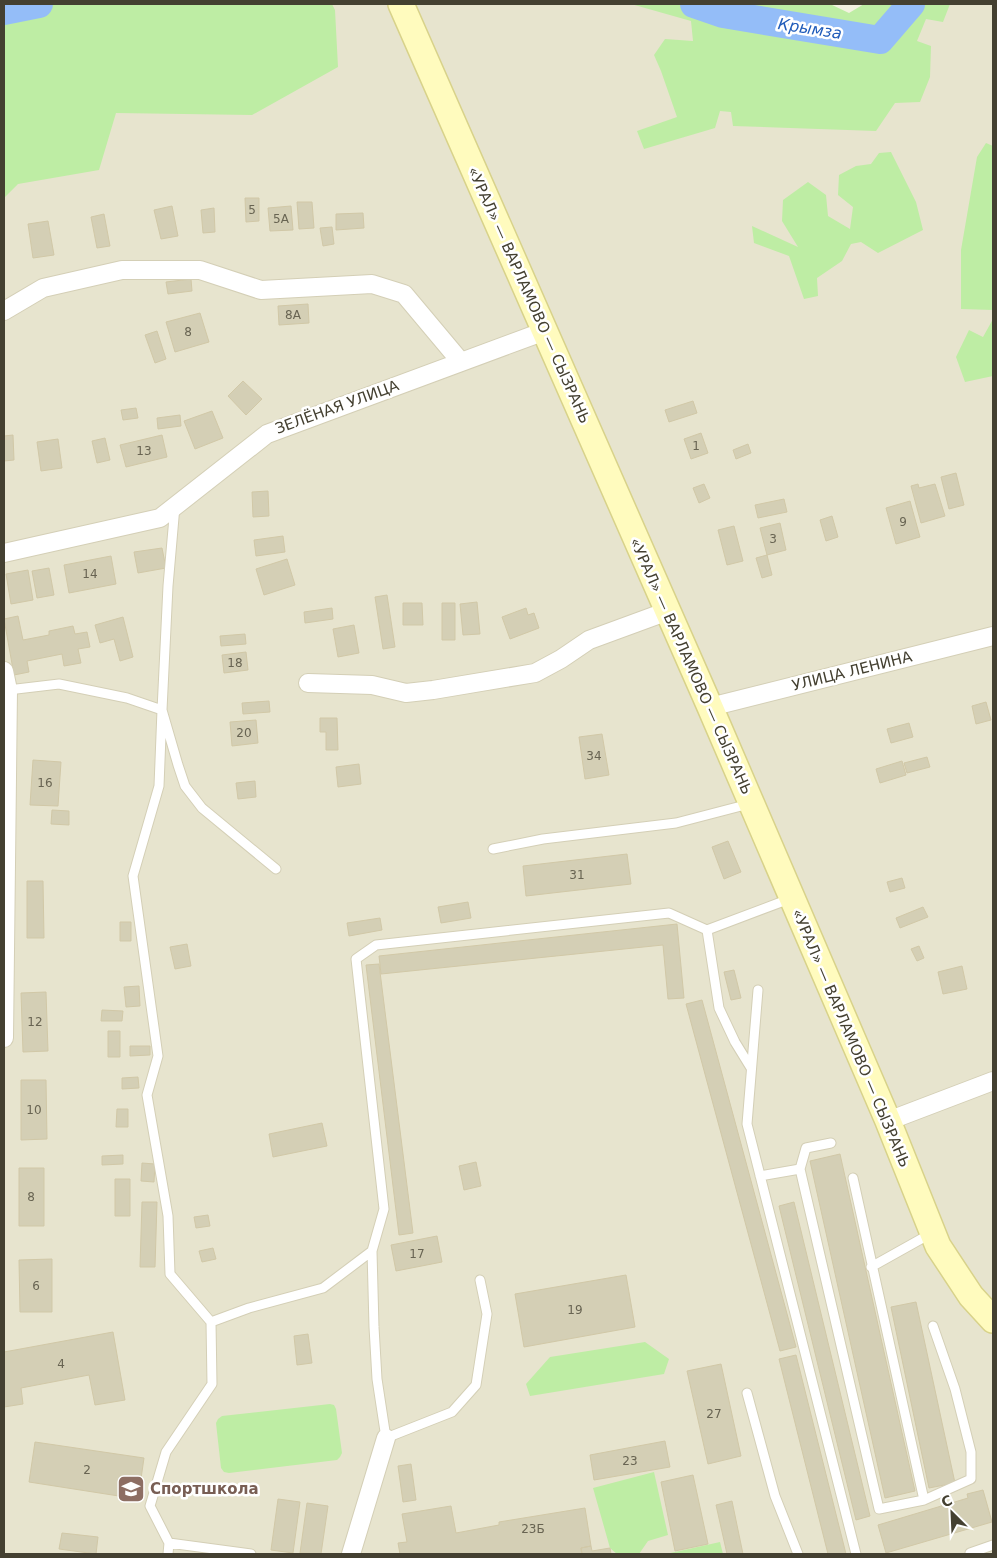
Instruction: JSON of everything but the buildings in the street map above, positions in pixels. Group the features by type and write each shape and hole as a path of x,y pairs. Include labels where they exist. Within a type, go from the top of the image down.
{"main road":[{"name":"«УРАЛ» — ВАРЛАМОВО — СЫЗРАНЬ","path":"401,4 710,708 888,1121 932,1233 938,1246 971,1296 993,1320"}],"street":[{"path":"4,312 43,288 122,270 200,270 261,290 372,284 404,294 461,362"},
{"name":"ЗЕЛЁНАЯ УЛИЦА","path":"4,553 160,518 267,434 545,331"},
{"path":"308,683 372,685 406,693 534,673 561,659 589,640 668,611"},
{"name":"УЛИЦА ЛЕНИНА","path":"710,708 993,636"},
{"path":"4,671 8,690 4,1038"},
{"path":"888,1121 993,1081"},
{"path":"351,1554 386,1438"}],"lane":[{"path":"168,1554 169,1543 150,1506 166,1452 212,1384 211,1322 170,1274 168,1216 147,1096 158,1056 133,876 159,786 168,586 175,506"},
{"path":"8,690 59,684 127,698 162,710"},
{"path":"162,710 185,786 202,808 276,869"},
{"path":"493,849 543,838 676,823 751,804"},
{"path":"480,1280 487,1314 476,1385 452,1412 386,1438 377,1379 372,1251 384,1209 356,959 376,945 669,913 707,930 792,898"},
{"path":"707,930 719,1008 735,1042 751,1068"},
{"path":"758,990 747,1124 856,1554"},
{"path":"831,1143 806,1148 800,1169 879,1509 924,1500 971,1478 972,1452 955,1389 934,1326"},
{"path":"760,1176 800,1169"},
{"path":"852,1178 924,1500"},
{"path":"871,1267 932,1233"},
{"path":"211,1322 249,1308 323,1288 372,1251"},
{"path":"747,1393 775,1496 798,1554"},
{"path":"169,1543 251,1554"},
{"path":"970,1554 993,1544"}],"shaded area":[{"path":"4,4 644,4 885,65 910,4 993,4 993,1554 4,1554"}],"green space":[{"path":"14,4 332,4 335,10 338,67 252,115 116,113 99,170 18,184 4,198 4,21 17,17"},
{"path":"631,4 830,4 849,13 864,4 950,4 943,22 926,19 917,41 931,46 930,77 920,102 895,103 876,131 733,126 731,112 720,111 715,128 644,149 637,131 677,117 654,55 665,39 693,41 691,21"},
{"path":"986,143 993,146 993,310 961,309 961,250 977,157"},
{"path":"891,152 916,202 923,230 878,253 861,242 851,244 842,261 817,278 818,296 804,299 789,256 754,243 752,226 798,247 782,221 783,200 808,182 826,195 828,216 850,229 853,207 838,195 839,175 856,166 871,164 879,153"},
{"path":"993,319 993,376 965,382 956,357 969,330 983,337"},
{"path":"645,1342 669,1359 664,1374 530,1396 526,1384 550,1357"},
{"path":"334,1405 336,1409 342,1453 337,1460 229,1473 224,1472 221,1468 216,1423 222,1416"},
{"path":"654,1472 668,1535 648,1541 639,1554 617,1554 610,1548 593,1488"},
{"path":"720,1542 723,1554 666,1554"}],"waterway":[{"name":"Крымза","path":"4,11 39,4"},
{"name":"Крымза","path":"694,4 723,14 880,40 911,4"}],"place":[{"name":"Спортшкола","path":"131,1489"}]}
